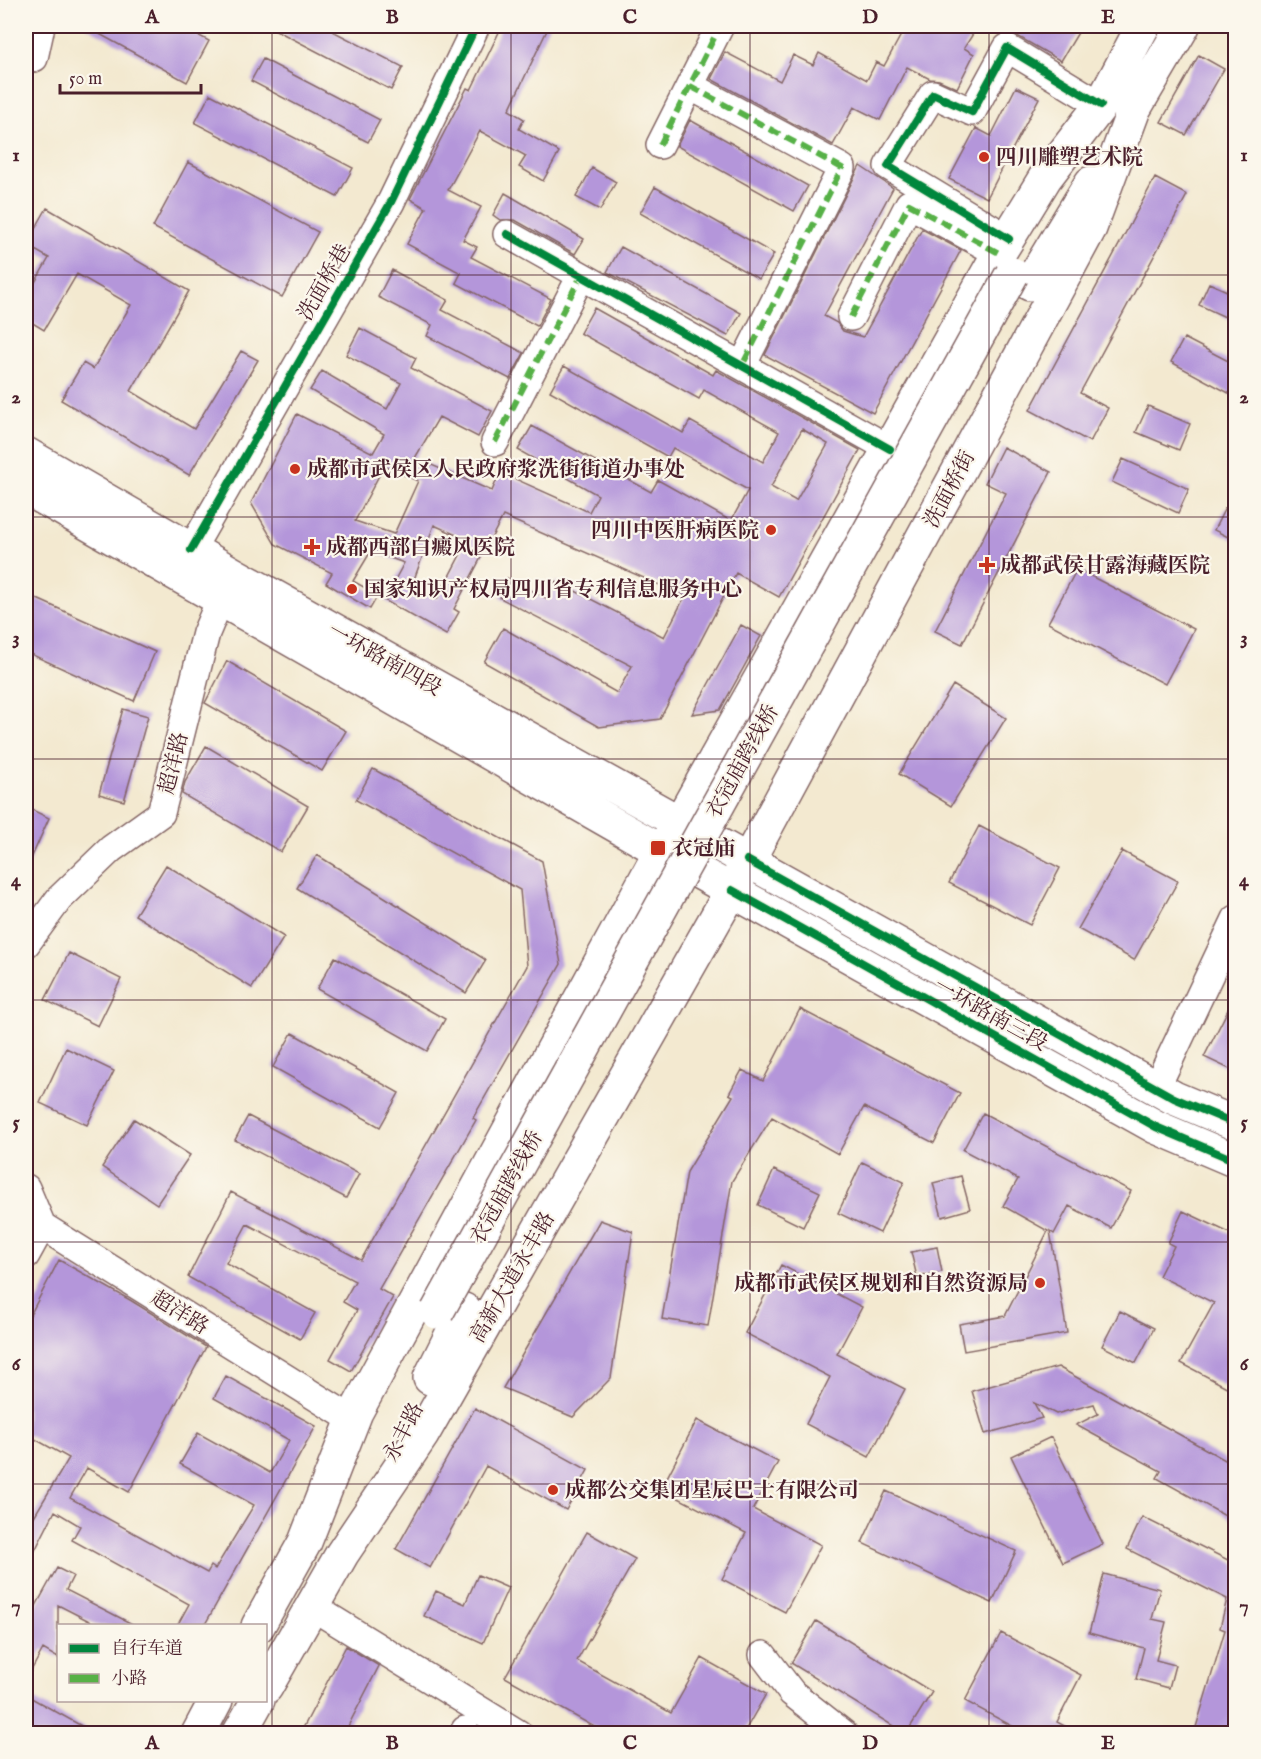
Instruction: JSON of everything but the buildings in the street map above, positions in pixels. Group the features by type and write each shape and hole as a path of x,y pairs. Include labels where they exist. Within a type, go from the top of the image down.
{"main road":[{"name":"洗面桥街","path":"680,822 890,449 1013,262 1143,26"},
{"name":"洗面桥街","path":"1013,262 1134,109 1184,26"},
{"name":"洗面桥街","path":"747,860 1090,228 1134,109"},
{"name":"衣冠庙跨线桥","path":"451,1311 1013,262"},
{"name":"一环路南四段","path":"26,454 191,550 747,860"},
{"name":"一环路南四段","path":"26,488 732,890"},
{"path":"259,1624 305,1542 352,1420 661,850 680,822"},
{"name":"高新大道永丰路","path":"267,1685 342,1554 422,1435 747,860"},
{"name":"一环路南三段","path":"747,860 1174,1098 1236,1124"},
{"name":"一环路南三段","path":"732,890 1156,1127 1236,1161"},
{"name":"永丰路","path":"305,1542 451,1311"},
{"name":"永丰路","path":"342,1554 451,1311"},
{"path":"198,1734 215,1702"},
{"path":"239,1734 257,1702"}],"street":[{"path":"34,58 41,26"},
{"name":"洗面桥巷","path":"191,550 391,202 476,26"},
{"path":"660,145 720,26"},
{"path":"1013,262 888,166 933,94 972,112 1007,48 1101,105"},
{"path":"690,86 842,168 742,366"},
{"path":"851,317 909,204 1013,262"},
{"path":"507,234 890,449"},
{"path":"495,442 581,276"},
{"name":"超洋路","path":"26,944 59,899 111,849 161,813 206,633 220,600"},
{"path":"1158,1084 1236,919"},
{"path":"26,1188 42,1226 26,1255"},
{"name":"超洋路","path":"42,1226 352,1420"},
{"path":"311,1606 519,1734"},
{"path":"763,1655 792,1693 844,1734"}],"marked path":[{"path":"660,145 720,26"},
{"path":"690,86 842,168 742,366"},
{"path":"851,317 909,204 999,253"},
{"path":"495,442 581,276"}],"cycle path":[{"path":"191,550 391,202 476,26"},
{"path":"1009,239 888,166 933,94 972,112 1007,48 1101,105"},
{"path":"507,234 890,449"},
{"path":"747,860 1174,1098 1236,1124"},
{"path":"732,890 1156,1127 1236,1161"}],"place":[{"name":"四川雕塑艺术院","path":"984,157"},
{"name":"成都市武侯区人民政府浆洗街街道办事处","path":"295,469"},
{"name":"四川中医肝病医院","path":"771,530"},
{"name":"成都西部白癜风医院","path":"312,547"},
{"name":"成都武侯甘露海藏医院","path":"987,565"},
{"name":"国家知识产权局四川省专利信息服务中心","path":"352,589"},
{"name":"衣冠庙","path":"658,848"},
{"name":"成都市武侯区规划和自然资源局","path":"1040,1283"},
{"name":"成都公交集团星辰巴士有限公司","path":"553,1490"}]}
